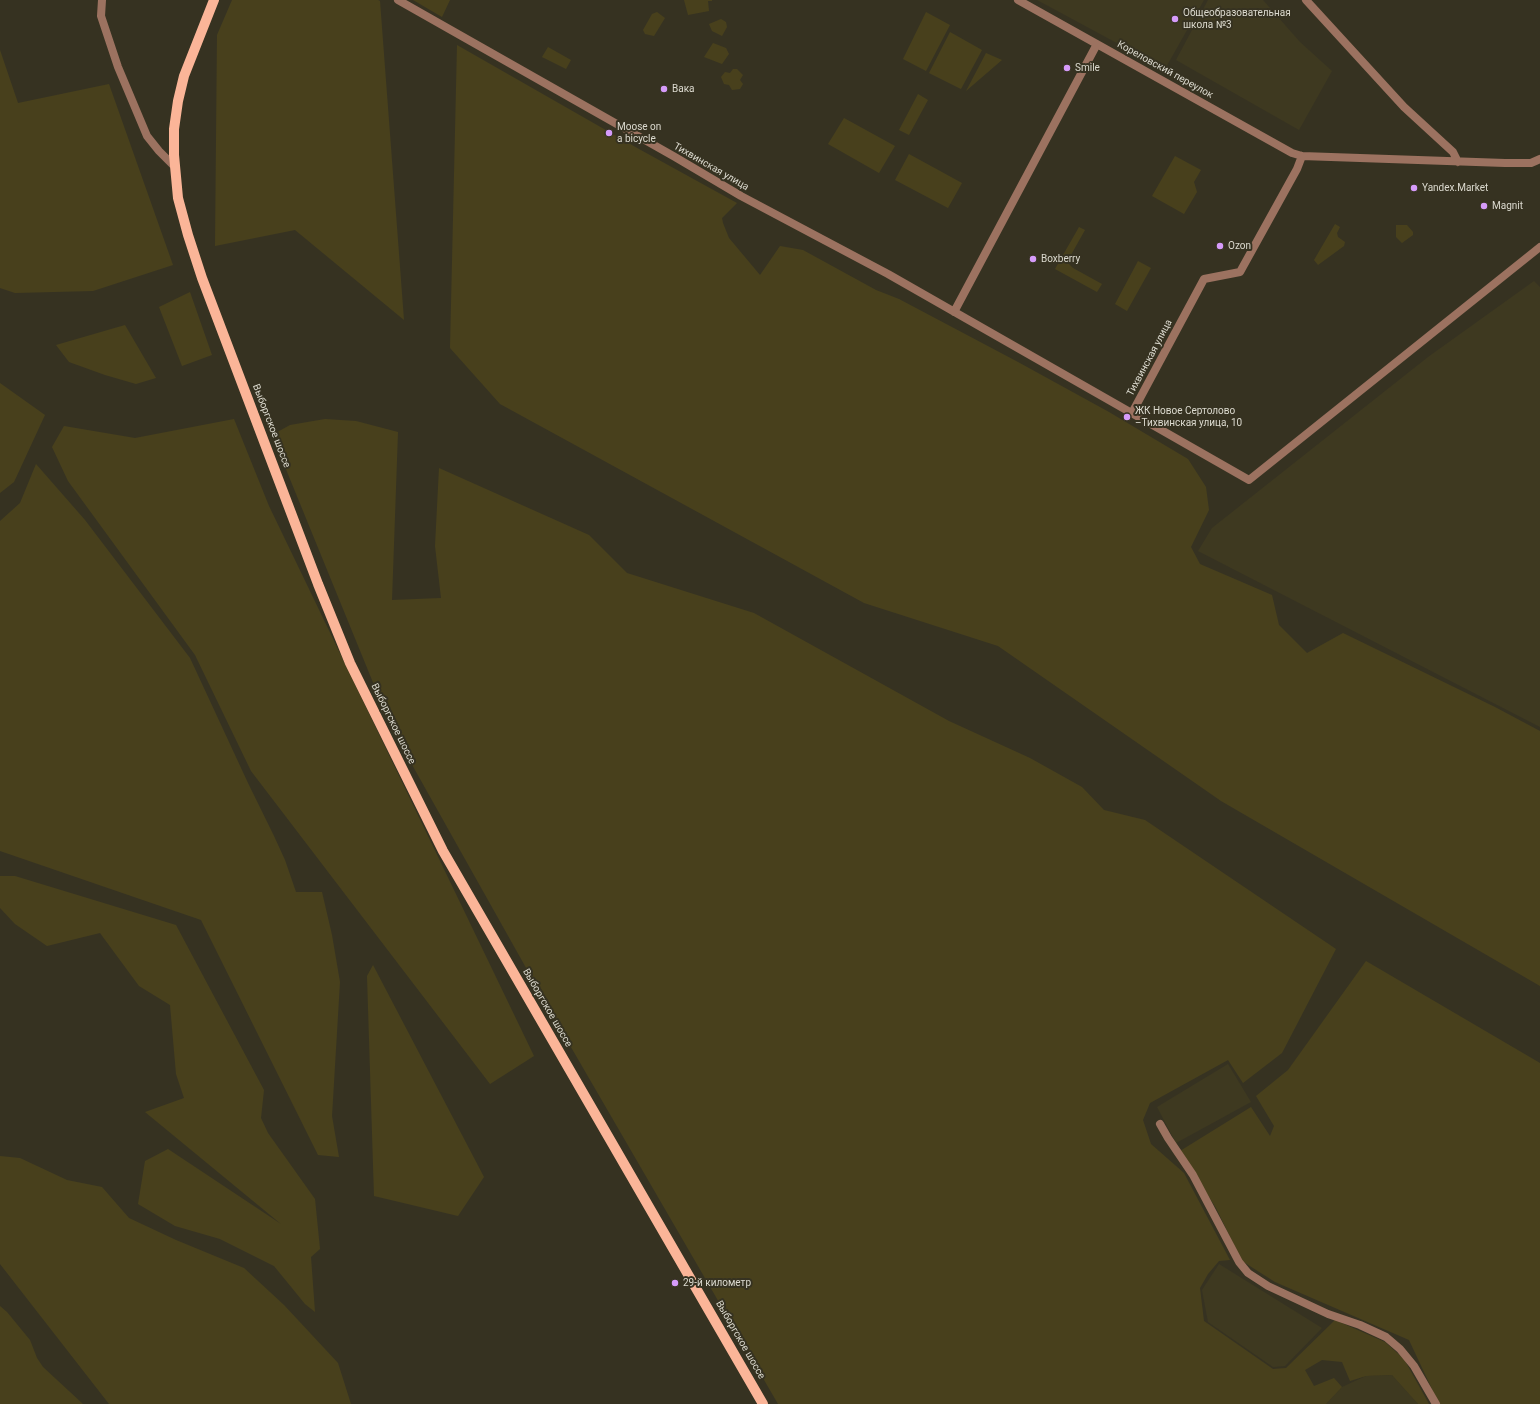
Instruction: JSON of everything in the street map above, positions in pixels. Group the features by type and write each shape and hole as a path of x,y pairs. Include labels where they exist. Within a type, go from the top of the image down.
{"main road":[{"name":"Выборгское шоссе","path":"214,0 184,76 178,101 174,129 174,166 178,198 188,236 202,278 318,584 350,663 443,851 763,1404"}],"street":[{"path":"102,0 101,16 118,67 147,136 174,166"},
{"name":"Тихвинская улица","path":"398,0 741,196 888,274 1132,413 1204,279 1240,272 1293,176 1302,156"},
{"name":"Кореловский переулок","path":"1018,0 1292,153 1302,156"},
{"path":"1306,0 1404,107 1453,152 1458,162"},
{"path":"954,312 1097,44"},
{"path":"1302,156 1505,164 1531,163 1540,160"},
{"path":"1132,413 1249,480 1540,247"},
{"path":"1160,1124 1193,1175 1239,1262 1248,1273 1268,1286 1328,1314 1360,1325 1386,1337 1400,1349 1414,1366 1436,1404"}],"shaded area":[{"path":"232,0 380,1 404,320 295,230 215,246 217,35"},
{"path":"413,0 450,0 442,17"},
{"path":"684,0 712,1 708,1 709,11 688,15"},
{"path":"1037,0 1204,0 1165,69"},
{"path":"1208,0 1263,0 1300,42 1332,71 1299,130 1176,60"},
{"path":"657,12 665,18 654,36 645,34 643,30 652,14"},
{"path":"926,12 950,25 926,71 903,59"},
{"path":"721,19 726,22 727,27 722,36 712,31 709,24"},
{"path":"950,32 982,50 961,89 929,73"},
{"path":"713,43 726,48 729,54 722,64 704,57"},
{"path":"457,45 737,203 722,218 723,223 729,238 760,275 780,246 803,250 876,290 899,299 1018,362 1109,412 1188,459 1206,487 1209,510 1191,547 1200,564 1272,595 1279,625 1307,653 1343,633 1495,707 1540,731 1540,986 1221,801 998,646 864,603 500,404 450,348"},
{"path":"548,47 571,60 566,69 542,57"},
{"path":"0,50 18,103 109,84 173,265 93,291 15,293 0,288"},
{"path":"986,53 1002,60 966,91"},
{"path":"733,69 737,69 743,75 740,80 743,84 740,89 732,90 729,85 724,84 721,77 725,72 730,73"},
{"path":"918,94 928,100 909,135 899,130"},
{"path":"844,118 895,146 879,173 828,144"},
{"path":"909,154 962,183 948,208 895,180"},
{"path":"1175,156 1201,170 1194,182 1197,192 1184,214 1152,196"},
{"path":"1335,224 1340,227 1337,233 1338,237 1345,242 1344,246 1318,265 1314,260"},
{"path":"1396,225 1407,225 1413,232 1413,235 1402,243 1396,237"},
{"path":"1079,227 1085,230 1067,262 1073,268 1102,284 1097,292 1055,269"},
{"path":"1138,261 1151,268 1127,311 1115,304"},
{"path":"1534,281 1540,287 1540,727 1198,551 1212,528 1428,357"},
{"path":"190,292 212,355 182,366 159,307"},
{"path":"125,325 156,378 136,384 105,375 69,362 56,345"},
{"path":"0,383 45,415 14,482 0,493"},
{"path":"234,419 269,506 534,1056 490,1084 251,771 195,655 68,481 52,447 64,426 135,438"},
{"path":"325,419 356,421 398,432 392,600 441,598 435,546 439,468 589,535 627,573 754,613 949,721 1030,758 1082,787 1104,810 1145,820 1336,949 1282,1053 1243,1083 1228,1060 1150,1103 1143,1120 1151,1144 1184,1173 1230,1260 1219,1261 1208,1274 1200,1288 1204,1321 1273,1369 1286,1368 1335,1320 1385,1342 1404,1359 1429,1404 1418,1404 1392,1375 1366,1376 1350,1381 1342,1362 1322,1360 1305,1370 1314,1386 1334,1378 1342,1387 1326,1404 778,1404 557,1023 392,729 272,435 290,425"},
{"path":"36,464 85,520 190,658 285,860 296,892 322,892 332,935 340,982 332,1116 339,1157 318,1155 201,920 0,851 0,521 20,503"},
{"path":"0,876 15,876 176,925 264,1090 261,1118 268,1133 315,1199 320,1249 311,1257 315,1312 305,1304 274,1266 220,1239 175,1226 138,1204 145,1161 168,1149 281,1224 145,1112 184,1098 176,1074 170,1005 139,986 100,933 47,946 15,924 0,908"},
{"path":"1366,961 1540,1063 1540,1404 1439,1404 1409,1340 1275,1282 1242,1261 1216,1208 1180,1151 1251,1107 1270,1136 1274,1126 1256,1096 1288,1070"},
{"path":"373,965 484,1177 458,1216 374,1196 367,976"},
{"path":"1228,1064 1251,1102 1176,1143 1157,1107"},
{"path":"0,1156 20,1158 67,1180 102,1187 129,1218 176,1240 244,1268 284,1305 338,1363 351,1404 109,1404 0,1264"},
{"path":"1219,1264 1322,1328 1285,1366 1273,1367 1208,1322 1202,1290"},
{"path":"0,1306 7,1312 30,1340 37,1358 43,1367 83,1404 0,1404"},
{"path":"1392,1375 1418,1404 1326,1404 1342,1387 1366,1376"}],"place":[{"name":"Общеобразовательная школа №3","path":"1175,19"},
{"name":"Smile","path":"1067,68"},
{"name":"Вака","path":"664,89"},
{"name":"Moose on a bicycle","path":"609,133"},
{"name":"Yandex.Market","path":"1414,188"},
{"name":"Magnit","path":"1484,206"},
{"name":"Ozon","path":"1220,246"},
{"name":"Boxberry","path":"1033,259"},
{"name":"ЖК Новое Сертолово –Тихвинская улица, 10","path":"1127,417"},
{"name":"29-й километр","path":"675,1283"}]}
